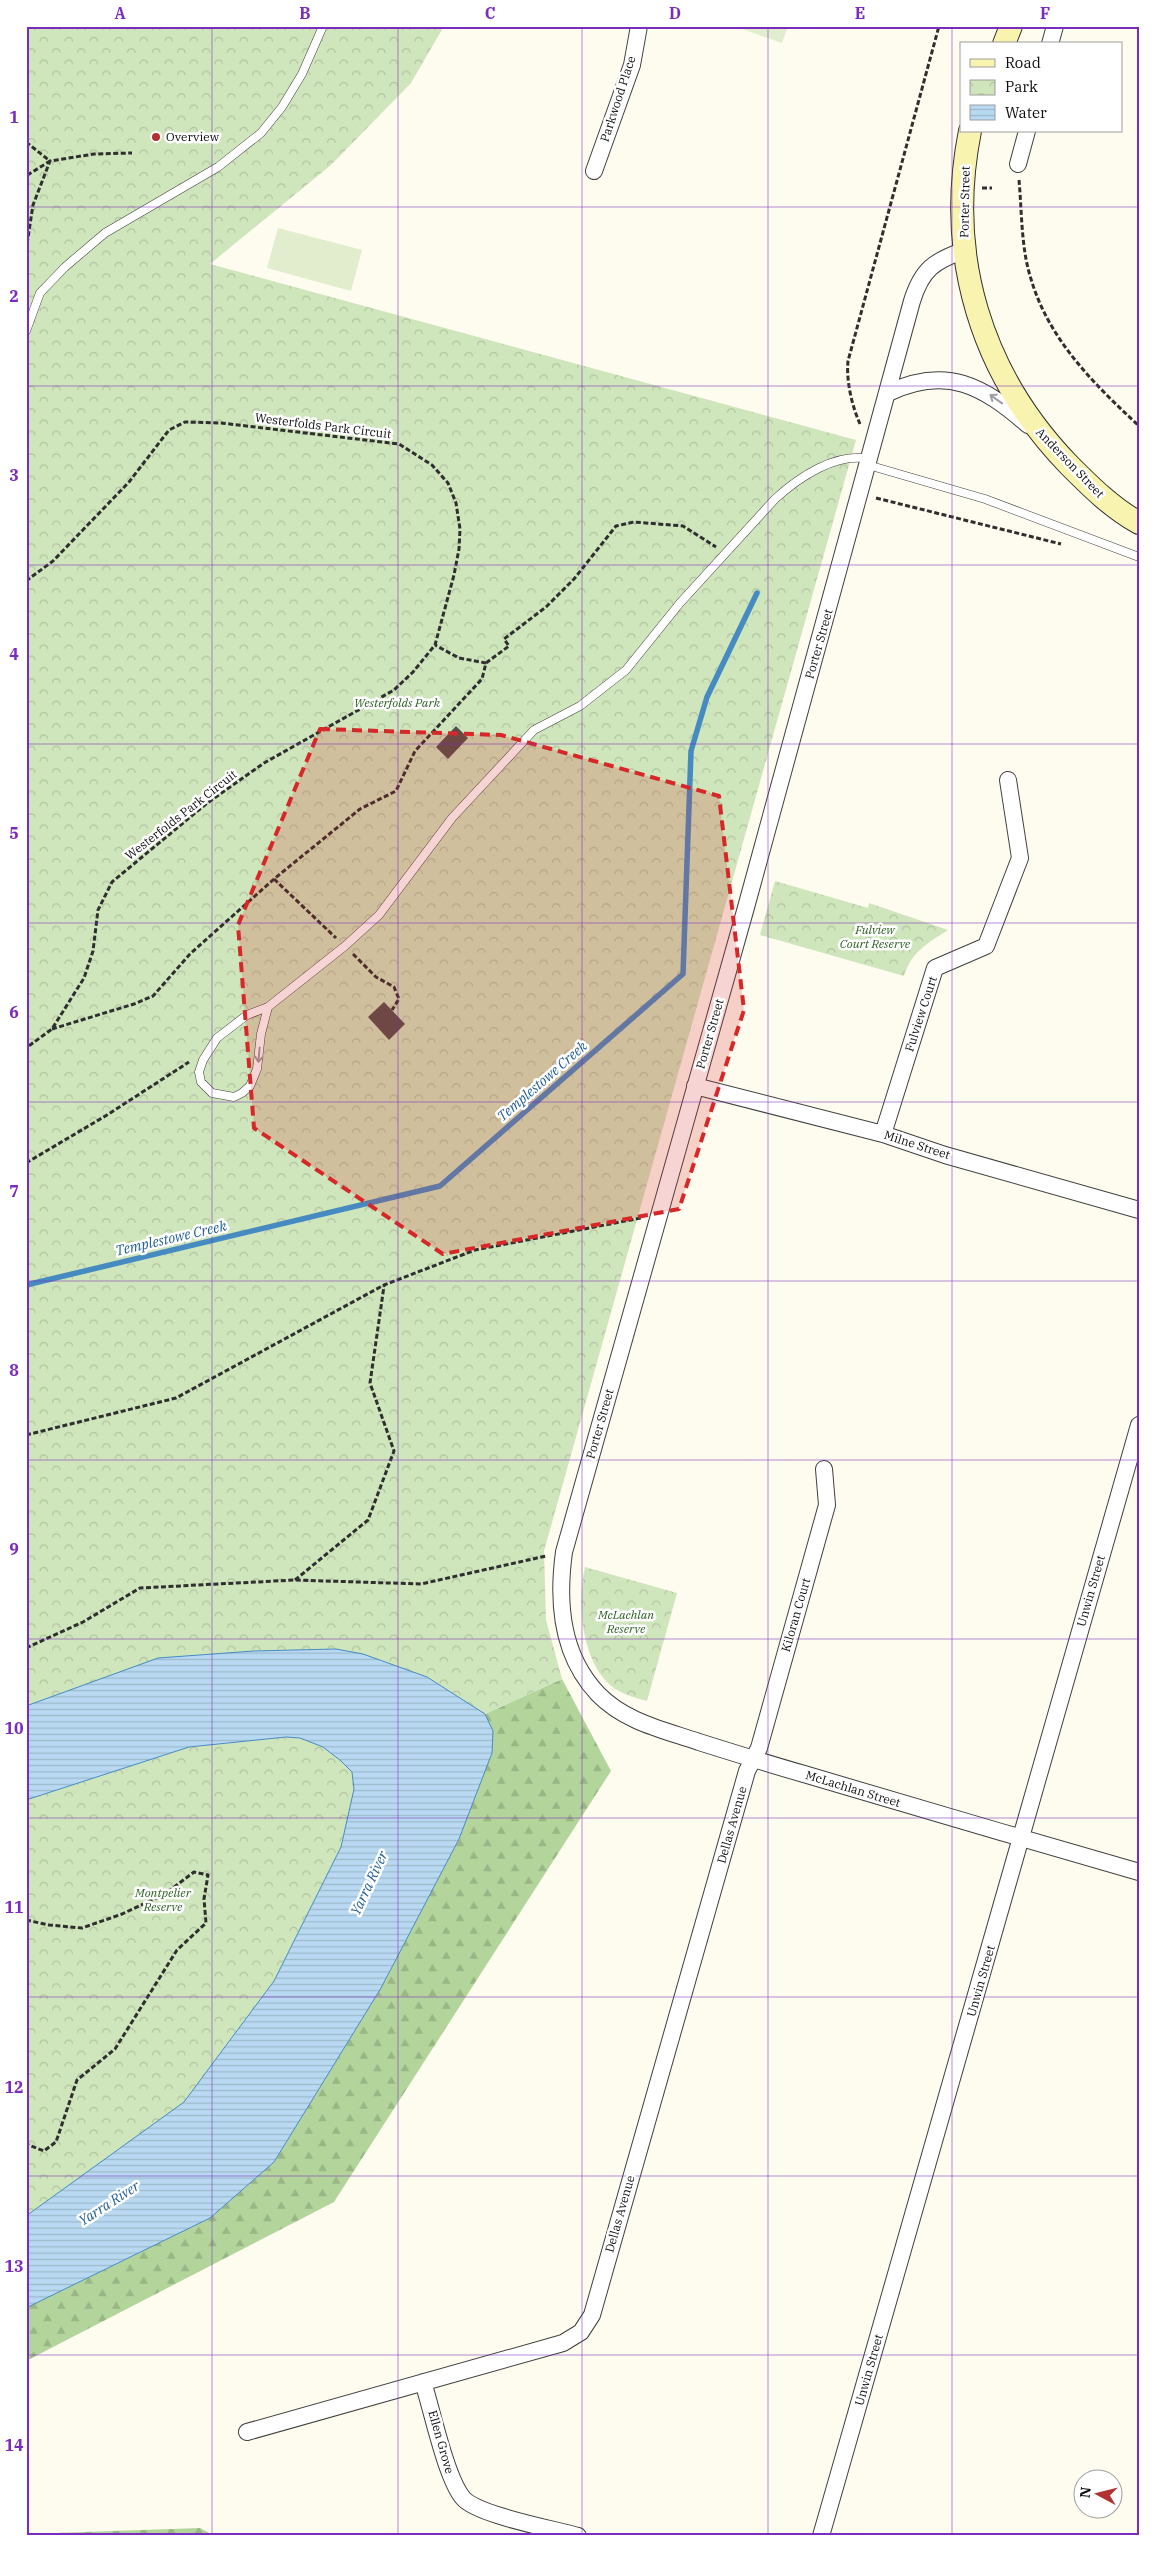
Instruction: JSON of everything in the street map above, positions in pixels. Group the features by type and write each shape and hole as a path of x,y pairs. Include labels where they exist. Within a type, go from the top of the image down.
{"main road":[{"path":"992,42 996,26"},
{"path":"1005,42 1011,26"},
{"name":"Porter Street","path":"965,250 964,188 970,132"},
{"name":"Anderson Street","path":"965,250 972,291 990,347 1015,399 1047,441 1106,500 1139,523"}],"street":[{"name":"Parkwood Place","path":"594,171 632,65 639,26"},
{"path":"1051,42 1055,26"},
{"path":"1018,164 1027,132"},
{"name":"Porter Street","path":"583,1675 572,1654 561,1615 560,1588 564,1552 861,494 912,301 920,280 929,267 940,260 965,250"},
{"path":"888,393 915,382 939,381 970,385 993,396 1047,441"},
{"name":"Fulview Court","path":"883,1134 935,968 986,946 1020,858 1008,780"},
{"name":"Milne Street","path":"695,1086 883,1134 945,1155 1139,1210"},
{"name":"Unwin Street","path":"821,2536 1139,1426"},
{"name":"Kiloran Court","path":"753,1759 759,1748 827,1505 824,1470"},
{"name":"McLachlan Street","path":"583,1675 598,1694 616,1710 642,1723 753,1759 1139,1872"},
{"name":"Dellas Avenue","path":"247,2432 563,2343 581,2332 592,2315 747,1771 753,1759"},
{"name":"Ellen Grove","path":"424,2382 453,2482 463,2499 480,2509 578,2536"}],"lane":[{"path":"26,331 40,292 72,261 105,234 218,167 261,133 282,107 302,74 323,26"},
{"path":"268,1007 261,1034 256,1074 250,1086 234,1097 212,1093 204,1086 199,1072 210,1048 236,1023 268,1007 345,946 379,915 452,818 534,730 580,706 626,670 725,553 775,499 799,480 843,460 855,457 870,458 1139,557"}],"path":[{"path":"870,458 854,409 848,377 848,361 939,26"},
{"path":"26,142 50,161"},
{"path":"26,176 50,161 94,154 132,153"},
{"path":"26,251 33,206 50,161"},
{"path":"1018,164 1026,257 1038,298 1054,330 1080,367 1093,383 1139,426"},
{"name":"Westerfolds Park Circuit","path":"26,581 53,561 122,489 169,430 185,422 221,423 399,444 432,465 448,483 456,504 460,530 459,549 435,645 413,672 394,690 264,763 206,804 112,882 98,910 90,966 52,1029 26,1048"},
{"path":"861,494 1069,546"},
{"path":"52,1029 134,1004 153,996 190,954 274,879 360,809 396,791 415,751 482,679 486,663 508,646 504,640 546,607 574,579 616,526 634,522 683,526 725,553"},
{"path":"435,645 459,658 486,663"},
{"path":"274,879 295,899"},
{"path":"26,1164 107,1116 210,1048"},
{"path":"26,1435 176,1398 384,1285 474,1250 658,1215"},
{"path":"295,1580 368,1520 394,1451 370,1383 384,1285"},
{"path":"26,1648 83,1622 140,1588 295,1580 421,1584 564,1552"},
{"path":"26,1920 49,1925 82,1928 122,1914 165,1894 194,1872 208,1875 204,1899 206,1923 177,1950 115,2049 77,2080 56,2142 44,2151 26,2144"}],"highlighted area":[{"path":"320,729 501,735 719,796 744,1010 679,1209 443,1254 254,1128 238,925"}],"green space":[{"name":"Westerfolds Park","path":"26,26 444,26 411,83 331,165 210,264 856,440 544,1551 546,1620 562,1679 485,1714 296,1650 254,1651 151,1661 26,1722"},
{"path":"734,26 788,26 782,43"},
{"path":"278,228 362,250 351,291 267,268"},
{"name":"Fulview Court Reserve","path":"775,881 868,908 869,903 948,930 916,954 904,976 760,935"},
{"name":"McLachlan Reserve","path":"585,1567 677,1593 647,1701 625,1694 610,1685 598,1670 591,1656 583,1626 581,1595"},
{"path":"562,1679 611,1771 334,2202 26,2361 26,2308 210,2218 274,2162 381,1988 459,1839 492,1753 493,1731 485,1714"},
{"name":"Montpelier Reserve","path":"286,1737 300,1738 323,1747 352,1772 354,1789 341,1847 274,1981 184,2102 26,2216 26,1800 189,1747"},
{"path":"200,2528 215,2536 26,2536 26,2534"}],"water":[{"name":"Yarra River","path":"336,1649 363,1654 427,1677 485,1714 493,1731 492,1753 459,1839 381,1988 274,2162 210,2218 26,2308 26,2216 184,2102 274,1981 341,1847 354,1789 352,1772 323,1747 300,1738 286,1737 189,1747 26,1800 26,1706 158,1658 254,1651"}],"building":[{"path":"456,726 468,738 448,759 436,747"},
{"path":"384,1002 405,1024 389,1040 368,1017"}],"waterway":[{"name":"Templestowe Creek","path":"26,1285 440,1186 683,974 691,751 707,697 757,593"}],"place":[{"name":"Overview","path":"156,137"}]}
